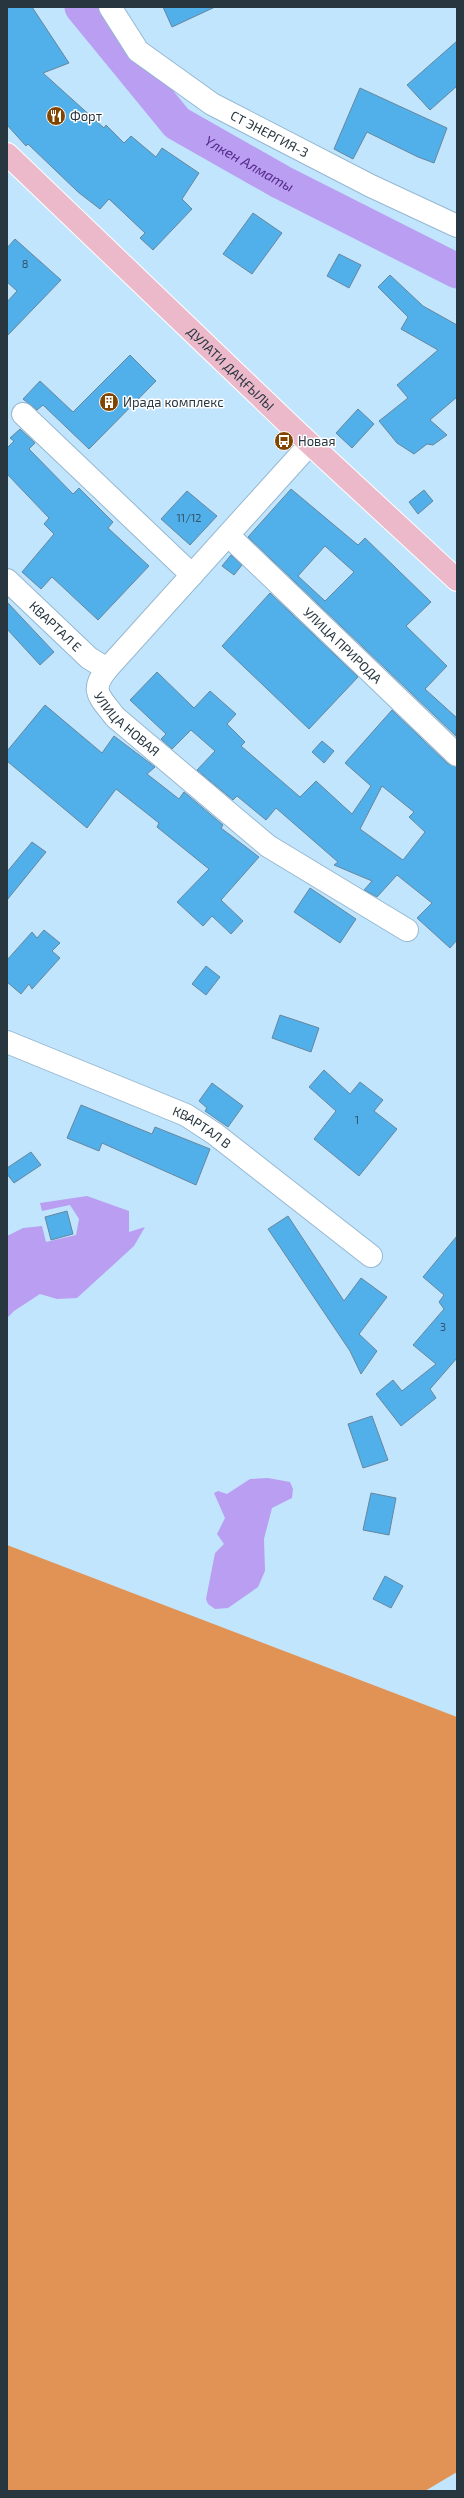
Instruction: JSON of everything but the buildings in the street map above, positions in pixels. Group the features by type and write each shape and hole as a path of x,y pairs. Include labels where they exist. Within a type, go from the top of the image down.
{"main road":[{"name":"ДУЛАТИ ДАҢҒЫЛЫ","path":"7,154 310,444 457,580"}],"street":[{"name":"СТ ЭНЕРГИЯ-3","path":"110,7 138,51 212,104 371,186 457,226"},
{"path":"23,414 192,575"},
{"name":"УЛИЦА НОВАЯ","path":"310,444 108,669 98,683 98,694 115,717 268,846 406,930"},
{"name":"УЛИЦА ПРИРОДА","path":"228,535 457,755"},
{"name":"КВАРТАЛ Е","path":"7,580 90,658 108,669"},
{"name":"КВАРТАЛ В","path":"7,1042 186,1115 215,1134 371,1256"}],"shaded area":[{"path":"87,1196 129,1211 129,1232 145,1227 134,1246 77,1298 57,1299 40,1294 14,1311 7,1318 7,1236 23,1228 42,1226 46,1242 76,1235 79,1219 70,1205 42,1211 40,1203"},
{"path":"268,1478 290,1482 293,1489 292,1498 272,1508 264,1539 265,1571 258,1587 228,1608 215,1609 208,1604 206,1599 215,1553 224,1544 217,1534 225,1518 214,1493 218,1491 227,1494 250,1479"},
{"path":"7,1545 457,1717 457,2472 425,2491 7,2491"}],"waterway":[{"name":"Үлкен Алматы","path":"82,7 177,123 281,182 457,271"}],"place":[{"name":"Форт","path":"56,116"},
{"name":"Ирада комплекс","path":"109,402"},
{"name":"Новая","path":"284,441"}]}
